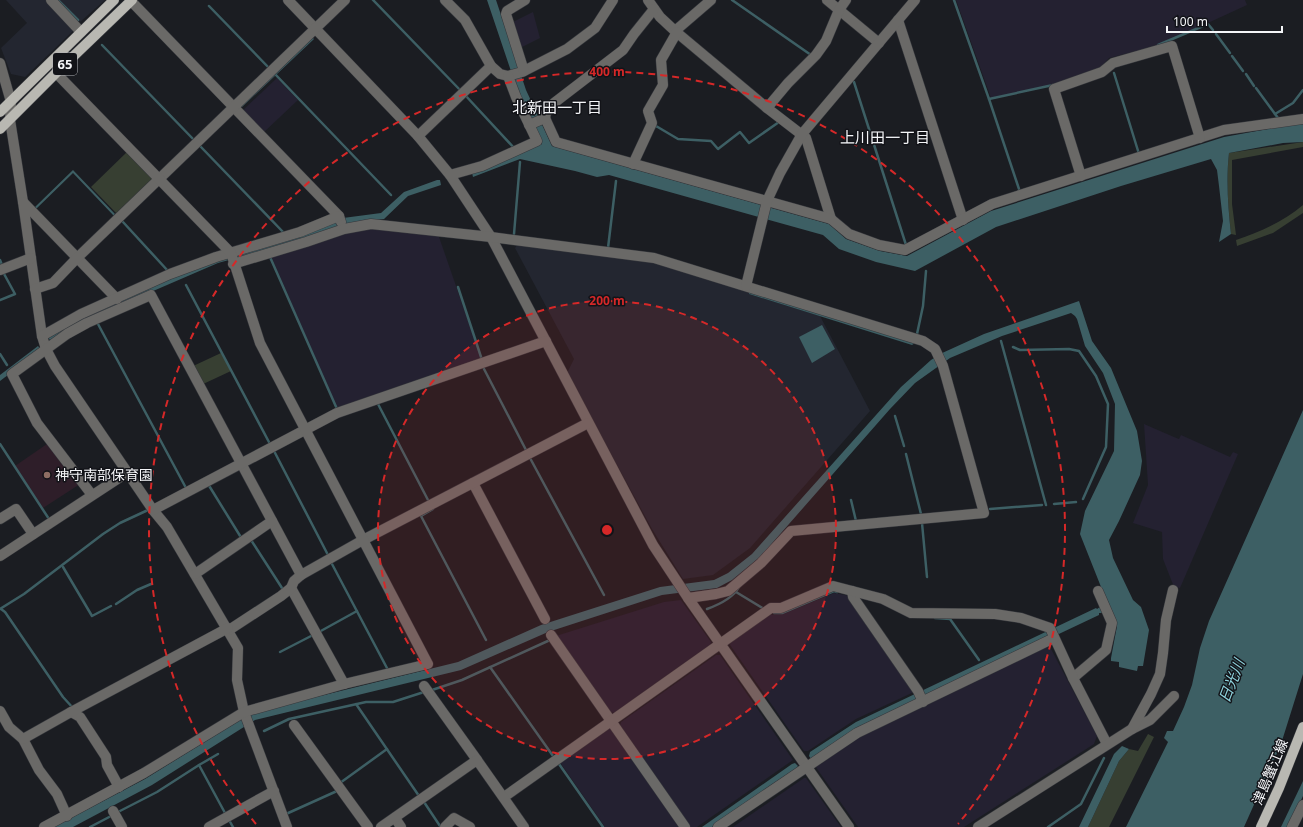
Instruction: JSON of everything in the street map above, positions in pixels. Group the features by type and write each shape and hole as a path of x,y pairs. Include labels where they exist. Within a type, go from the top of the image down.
{"main road":[{"name":"65","path":"0,112 114,0"},
{"name":"65","path":"0,129 131,0"},
{"name":"津島蟹江線","path":"1261,827 1279,788 1303,727"}],"street":[{"path":"51,0 81,32"},
{"path":"131,0 234,106 341,222"},
{"path":"288,0 418,136 450,175 490,237 653,545 687,597 850,827"},
{"path":"36,289 53,283 234,106 346,0"},
{"path":"445,0 465,20 491,66 500,74 510,76 523,72 567,49 595,28 613,0"},
{"path":"523,72 506,14 507,11 525,0"},
{"path":"648,0 660,17 676,32 806,138 831,219"},
{"path":"633,164 652,123 648,111 663,85 661,60 676,32 711,0"},
{"path":"827,0 879,43"},
{"path":"768,108 788,83 816,55 826,42 839,10 846,0"},
{"path":"746,286 767,202 780,173 802,134 915,0"},
{"path":"654,9 623,50 588,79 554,103 546,113 545,118 556,142 831,219 849,234 879,245 905,250 992,204 1224,130 1303,119"},
{"path":"898,20 963,220"},
{"path":"1081,176 1054,89 1102,72 1112,63 1172,46 1200,138"},
{"path":"0,63 11,102 10,120 42,336 46,350 55,366 153,510 167,527 238,648 236,680 244,713 287,827"},
{"path":"418,136 491,66"},
{"path":"44,827 122,786 244,713 344,684 428,664 260,343 232,258 56,73"},
{"path":"450,175 482,166 537,141 516,97 510,76"},
{"path":"529,124 545,118"},
{"path":"23,202 117,299"},
{"path":"42,336 81,314 170,274 216,257 232,258 306,242 341,222 490,237 654,258 923,341 935,349 943,366 984,513 791,531 762,563 728,591 716,594 687,597"},
{"path":"0,270 31,258"},
{"path":"92,495 37,423 12,374 67,334 87,323 151,295 300,575"},
{"path":"153,510 337,413 546,342"},
{"path":"23,739 74,710 228,629 291,588 294,581 300,575 588,423"},
{"path":"0,556 128,472"},
{"path":"473,483 545,619"},
{"path":"0,519 16,509 33,534"},
{"path":"195,574 272,521"},
{"path":"504,797 721,645 771,608 781,608 833,586 883,599 912,613 995,614 1021,618 1052,634 1107,744"},
{"path":"291,588 344,684"},
{"path":"1132,729 1152,694 1160,674 1166,620 1172,590"},
{"path":"852,591 853,597 921,697"},
{"path":"1073,678 1106,650 1112,623 1098,591"},
{"path":"718,827 806,766 857,733 921,697 1052,634"},
{"path":"551,635 685,827"},
{"path":"424,686 524,827"},
{"path":"978,827 1107,744 1150,720 1174,696"},
{"path":"74,710 106,757 107,765 122,786"},
{"path":"0,711 4,728 23,739 39,770 57,794 67,816"},
{"path":"294,726 368,827"},
{"path":"381,827 477,760"},
{"path":"209,827 274,791"},
{"path":"1295,826 1303,804"},
{"path":"113,811 122,827"},
{"path":"395,818 401,827"},
{"path":"444,827 454,818 470,827"}],"shaded area":[{"path":"6,0 48,0 73,31 25,77 11,74 1,48 27,23"},
{"path":"59,0 105,0 80,22"},
{"path":"956,0 1245,0 1247,5 1184,34 1148,48 1109,58 1099,69 1049,85 991,98"},
{"path":"533,12 540,38 520,48 511,23"},
{"path":"277,78 298,100 263,133 242,111"},
{"path":"365,227 438,234 481,358 337,408 271,256"},
{"path":"519,243 656,262 749,291 749,294 820,316 870,411 750,548 713,575 683,579 652,529 567,373 574,359 515,248"},
{"path":"1144,424 1179,439 1181,435 1230,457 1233,452 1238,454 1180,588 1174,587 1163,559 1162,532 1133,523 1148,485"},
{"name":"神守南部保育園","path":"47,444 80,484 43,508 15,466"},
{"path":"834,593 850,596 916,691 856,719 808,751 804,751 730,645 731,641 768,615 783,614"},
{"path":"681,600 711,642 710,646 616,713 609,712 556,636 664,602"},
{"path":"1044,646 1051,649 1097,736 1094,744 964,827 858,827 815,766 858,735"},
{"path":"716,655 720,655 793,760 697,827 690,827 620,726 621,722"},
{"path":"611,727 682,827 605,827 559,761"},
{"path":"806,778 841,827 733,827"}],"green space":[{"path":"1303,142 1303,147 1232,160 1232,204 1236,235 1231,234 1228,194 1229,153"},
{"path":"128,151 152,176 153,181 118,215 91,187"},
{"path":"1303,205 1303,213 1273,233 1237,246 1236,240 1271,226 1287,217"},
{"path":"221,353 231,371 201,385 191,367"},
{"path":"1148,734 1154,737 1109,827 1088,827 1119,761 1129,749 1138,751"}],"water":[{"path":"487,0 496,0 526,90 552,146 829,224 846,239 880,251 907,256 991,211 1224,137 1289,125 1303,124 1303,142 1283,143 1229,153 1228,194 1231,234 1219,242 1223,221 1217,170 1211,159 1121,186 996,227 915,271 876,262 839,249 823,235 609,175 597,177 520,159 473,177 472,173 542,144 519,95"},
{"path":"312,37 314,39 242,107 240,105"},
{"path":"73,170 115,214 114,216 73,173 36,209 35,207"},
{"path":"440,180 441,185 408,196 384,219 345,224 305,239 218,263 86,320 52,342 48,338 84,316 217,259 343,218 381,213 404,192"},
{"path":"749,291 915,343 912,345 749,294"},
{"path":"1079,301 1092,341 1111,368 1137,431 1142,461 1140,475 1109,540 1113,558 1133,600 1141,607 1149,630 1143,666 1138,666 1137,671 1119,667 1119,662 1111,661 1117,626 1116,622 1103,613 1099,613 1099,615 856,730 811,759 809,756 810,752 856,722 1096,608 1097,609 1107,602 1080,534 1085,511 1114,451 1115,404 1103,373 1085,346 1077,319 1071,313 1002,336 950,358 915,383 890,409 760,557 732,580 717,588 662,595 548,632 461,670 255,720 152,785 73,827 54,827 145,779 251,713 458,662 541,625 660,587 714,580 728,573 752,554 901,387 931,360 940,354 984,334"},
{"path":"822,325 835,349 812,363 799,337"},
{"path":"38,346 41,350 0,381 0,375"},
{"name":"日光川","path":"1303,410 1303,674 1281,744 1244,827 1126,827 1168,742 1164,738 1167,731 1173,731 1184,707 1192,685 1200,648 1209,621"},
{"path":"1122,746 1129,749 1119,761 1088,827 1079,827 1114,754"},
{"path":"795,763 798,766 796,769 712,827 702,827 792,764"},
{"path":"1303,781 1303,796 1288,827 1281,827"}],"waterway":[{"path":"58,0 78,20"},
{"path":"373,0 461,91"},
{"path":"732,0 811,55"},
{"path":"954,0 1019,189"},
{"path":"209,6 270,69"},
{"path":"1158,45 1208,24 1213,30"},
{"path":"1216,34 1230,53"},
{"path":"102,45 195,141"},
{"path":"1232,56 1243,71"},
{"path":"274,73 391,195"},
{"path":"1114,73 1139,154"},
{"path":"1246,74 1254,86"},
{"path":"854,82 906,245"},
{"path":"989,99 1053,85"},
{"path":"1256,88 1278,118"},
{"path":"1275,114 1293,103 1303,90"},
{"path":"465,95 515,149"},
{"path":"655,127 656,126 678,139 711,141 718,149 740,132 749,143 779,122"},
{"path":"201,147 284,233"},
{"path":"514,234 520,162"},
{"path":"608,248 616,181"},
{"path":"123,222 168,271"},
{"path":"270,257 337,409"},
{"path":"0,260 2,265"},
{"path":"917,334 923,306 926,271"},
{"path":"0,300 15,294 3,272"},
{"path":"186,285 270,444"},
{"path":"458,287 482,360"},
{"path":"98,324 186,488"},
{"path":"1001,341 1046,505"},
{"path":"1013,347 1020,350 1069,349 1079,351 1096,376 1108,404 1106,447 1083,499"},
{"path":"0,354 7,365"},
{"path":"483,367 526,450"},
{"path":"378,404 428,500"},
{"path":"895,416 904,446"},
{"path":"0,444 49,519"},
{"path":"273,449 328,555"},
{"path":"906,454 921,514"},
{"path":"530,458 604,595"},
{"path":"208,484 242,539"},
{"path":"851,500 857,521"},
{"path":"1054,504 1076,502"},
{"path":"990,509 1042,505"},
{"path":"433,509 421,516 486,640"},
{"path":"0,609 24,594 103,534 120,523 148,510"},
{"path":"922,523 927,577"},
{"path":"251,540 282,588"},
{"path":"332,564 388,670"},
{"path":"63,567 92,616 111,606"},
{"path":"116,604 137,590 151,584"},
{"path":"707,609 729,598 739,587"},
{"path":"774,613 782,613 834,591 837,592"},
{"path":"736,592 764,609"},
{"path":"1,609 5,612 63,697 73,708"},
{"path":"319,632 357,611"},
{"path":"935,618 950,619 979,660"},
{"path":"280,652 313,635"},
{"path":"432,690 462,680 550,640"},
{"path":"490,667 553,756"},
{"path":"264,731 289,719 366,702 393,702 424,692"},
{"path":"356,704 419,796"},
{"path":"340,783 387,749"},
{"path":"118,812 157,792 218,754"},
{"path":"1048,827 1081,804 1104,758"},
{"path":"559,764 603,827"},
{"path":"199,765 225,813"},
{"path":"286,814 337,791"},
{"path":"424,802 440,826"},
{"path":"90,827 113,815"},
{"path":"229,820 233,827"}],"place":[{"name":"神守南部保育園","path":"47,475"}],"district":[{"name":"北新田一丁目","path":"557,108"},
{"name":"上川田一丁目","path":"885,138"}]}
